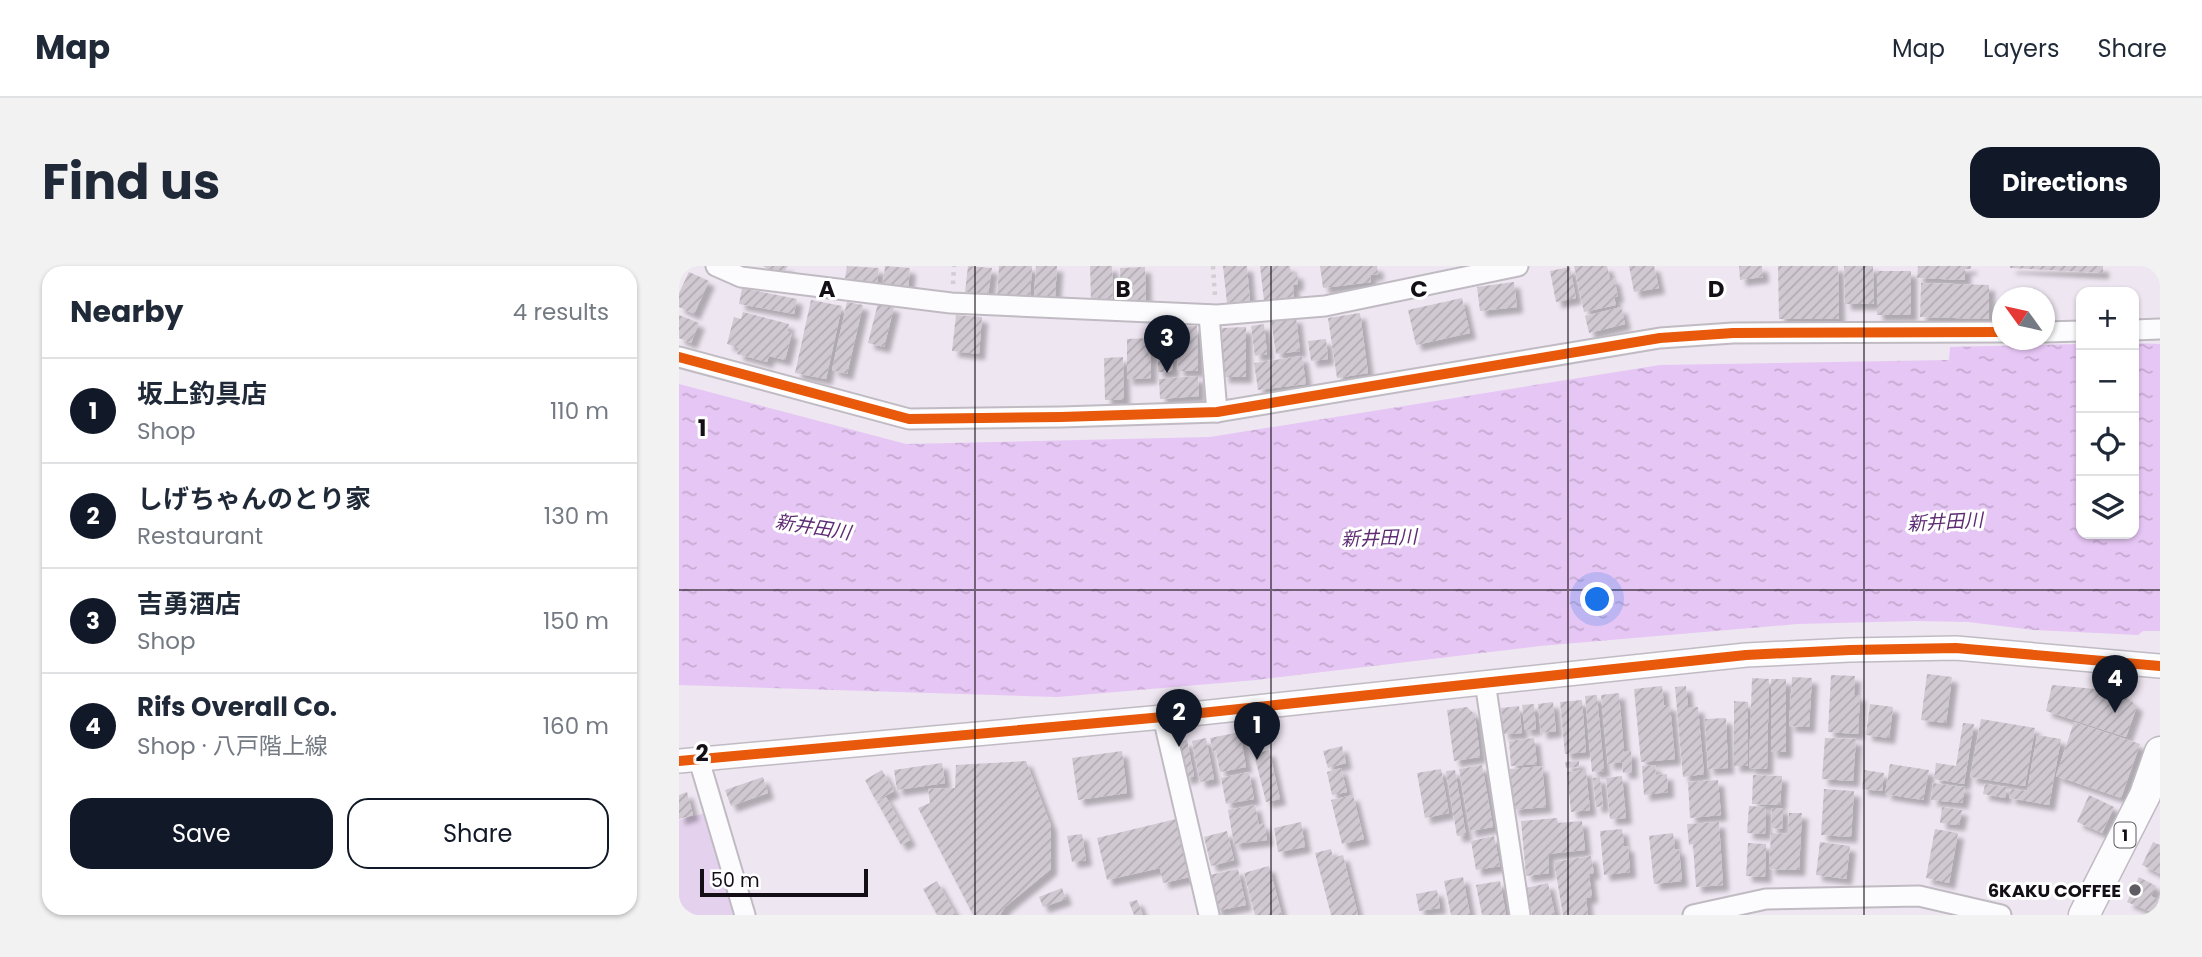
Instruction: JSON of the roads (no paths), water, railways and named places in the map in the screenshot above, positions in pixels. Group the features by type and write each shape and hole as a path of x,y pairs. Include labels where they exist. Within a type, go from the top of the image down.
{"main road":[{"name":"1","path":"2084,915 2153,796 2160,752"}],"street":[{"path":"716,266 741,277 951,303 1213,315 1325,306 1518,266"},
{"path":"1213,315 1217,412"},
{"path":"2139,330 2160,329"},
{"path":"2055,332 2076,331"},
{"path":"679,358 909,419 1217,412 1660,338 1733,333 1992,332"},
{"path":"745,915 689,761 1163,717 1733,657 1850,650 1956,648 2160,666"},
{"path":"1485,682 1520,915"},
{"path":"1163,717 1209,915"},
{"path":"1693,915 1766,899 1919,896 2001,915"}],"water":[{"name":"新井田川","path":"2139,343 2160,344 2160,631 2143,631 2138,635 2035,630 1968,622 1797,624 1540,646 1256,680 1057,697 679,685 679,384 906,444 1210,437 1660,365 1949,360 1950,347 1992,346 1992,350 2055,350 2055,345 2076,344 2076,539 2139,539"}],"place":[{"name":"吉勇酒店","path":"1167,373"},
{"name":"Rifs Overall Co.","path":"2115,713"},
{"name":"しげちゃんのとり家","path":"1179,747"},
{"name":"坂上釣具店","path":"1257,760"},
{"name":"6KAKU COFFEE","path":"2135,890"}]}
